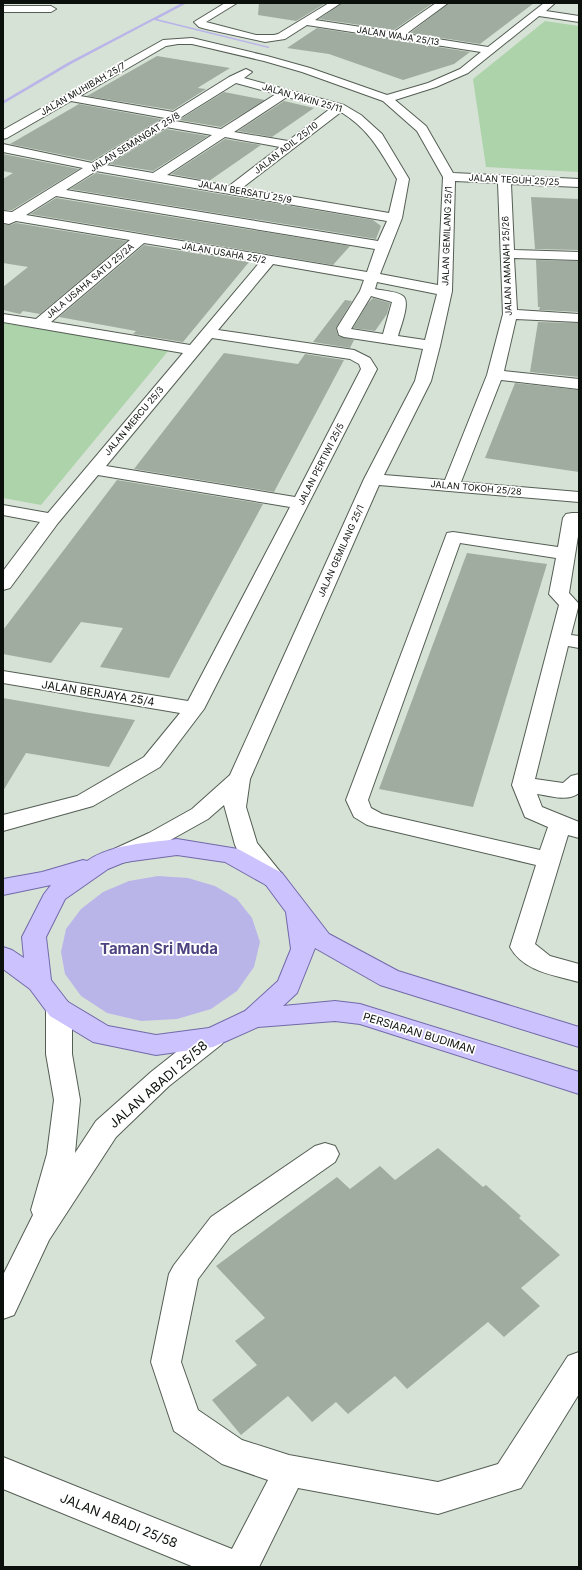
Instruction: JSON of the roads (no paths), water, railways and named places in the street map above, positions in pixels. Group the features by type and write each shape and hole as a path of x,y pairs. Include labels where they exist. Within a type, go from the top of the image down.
{"main road":[{"path":"3,888 42,880 111,859 177,847 230,855 274,879 320,940 389,978 579,1037"},
{"path":"39,982 34,936 56,894 111,859"},
{"path":"3,956 39,982 59,1010 102,1035 156,1045 213,1037 254,1018 288,986 303,949 298,912"},
{"name":"PERSIARAN BUDIMAN","path":"254,1018 335,1011 360,1014 579,1083"}],"street":[{"path":"232,3 199,22 209,27 263,39 281,37 333,5"},
{"path":"396,36 443,3"},
{"path":"316,5 333,5"},
{"path":"387,99 432,85 464,71 541,7 579,19"},
{"path":"3,9 51,9"},
{"name":"JALAN WAJA 25/13","path":"305,22 490,50"},
{"name":"JALAN GEMILANG 25/1","path":"163,43 192,41 267,59 306,70 387,99 422,129 449,177 445,291 423,381 373,479 239,778 235,807 246,845 274,879"},
{"name":"JALAN MUHIBAH 25/7","path":"3,135 163,43"},
{"name":"JALAN SEMANGAT 25/8","path":"3,224 9,216 55,192 267,59"},
{"name":"JALAN YAKIN 25/11","path":"233,79 340,107 357,117 378,137 403,179 395,218 383,246 370,284 344,328 344,332 389,340"},
{"path":"156,177 286,92"},
{"path":"68,97 175,116"},
{"name":"JALAN ADIL 25/10","path":"232,190 340,107"},
{"path":"164,123 290,145"},
{"name":"JALAN BERSATU 25/9","path":"3,148 95,167 395,218"},
{"name":"JALAN TEGUH 25/25","path":"449,177 579,183"},
{"name":"JALAN AMANAH 25/26","path":"450,486 495,375 510,314 504,179"},
{"path":"55,192 383,246"},
{"name":"JALAN USAHA 25/2","path":"9,216 269,260 370,284 445,291"},
{"path":"208,228 219,219"},
{"path":"186,246 197,237"},
{"name":"JALA USAHA SATU 25/2A","path":"39,324 140,238"},
{"path":"507,254 579,256"},
{"name":"JALAN MERCU 25/3","path":"3,584 52,519 269,260"},
{"path":"370,284 399,300 399,306 389,340 432,346"},
{"path":"510,314 579,318"},
{"path":"3,318 193,350"},
{"name":"JALAN PERTIWI 25/5","path":"3,823 85,801 152,762 194,709 301,504 369,369 364,361 354,355 207,333"},
{"path":"495,375 579,384"},
{"path":"94,470 301,504"},
{"name":"JALAN TOKOH 25/28","path":"373,479 579,497"},
{"path":"3,510 52,519"},
{"path":"579,518 572,518 558,594 574,605 570,640 523,785 533,812 569,827 549,860 522,947 542,963 579,973"},
{"path":"549,860 375,820 362,812 357,800 453,537 565,554"},
{"name":"JALAN BERJAYA 25/4","path":"3,677 194,709"},
{"name":"JALAN GEMILANG 25/1","path":"111,859 157,838 200,814 239,778"},
{"path":"523,785 567,792 579,781"},
{"name":"JALAN ABADI 25/58","path":"38,1232 61,1154 67,1100 59,1054 59,1010"},
{"name":"JALAN ABADI 25/58","path":"5,1298 38,1232 106,1128 160,1079 213,1037"},
{"path":"325,1154 221,1226 184,1274 166,1362 185,1420 233,1453 289,1471 438,1498 509,1477 579,1366"},
{"path":"241,1567 260,1532 289,1471"},
{"name":"JALAN ABADI 25/58","path":"3,1473 236,1567"}],"waterway":[{"path":"154,19 185,3"},
{"path":"3,103 70,63 154,19"},
{"path":"154,19 268,47"}],"district":[{"name":"Taman Sri Muda","path":"159,949"}]}
